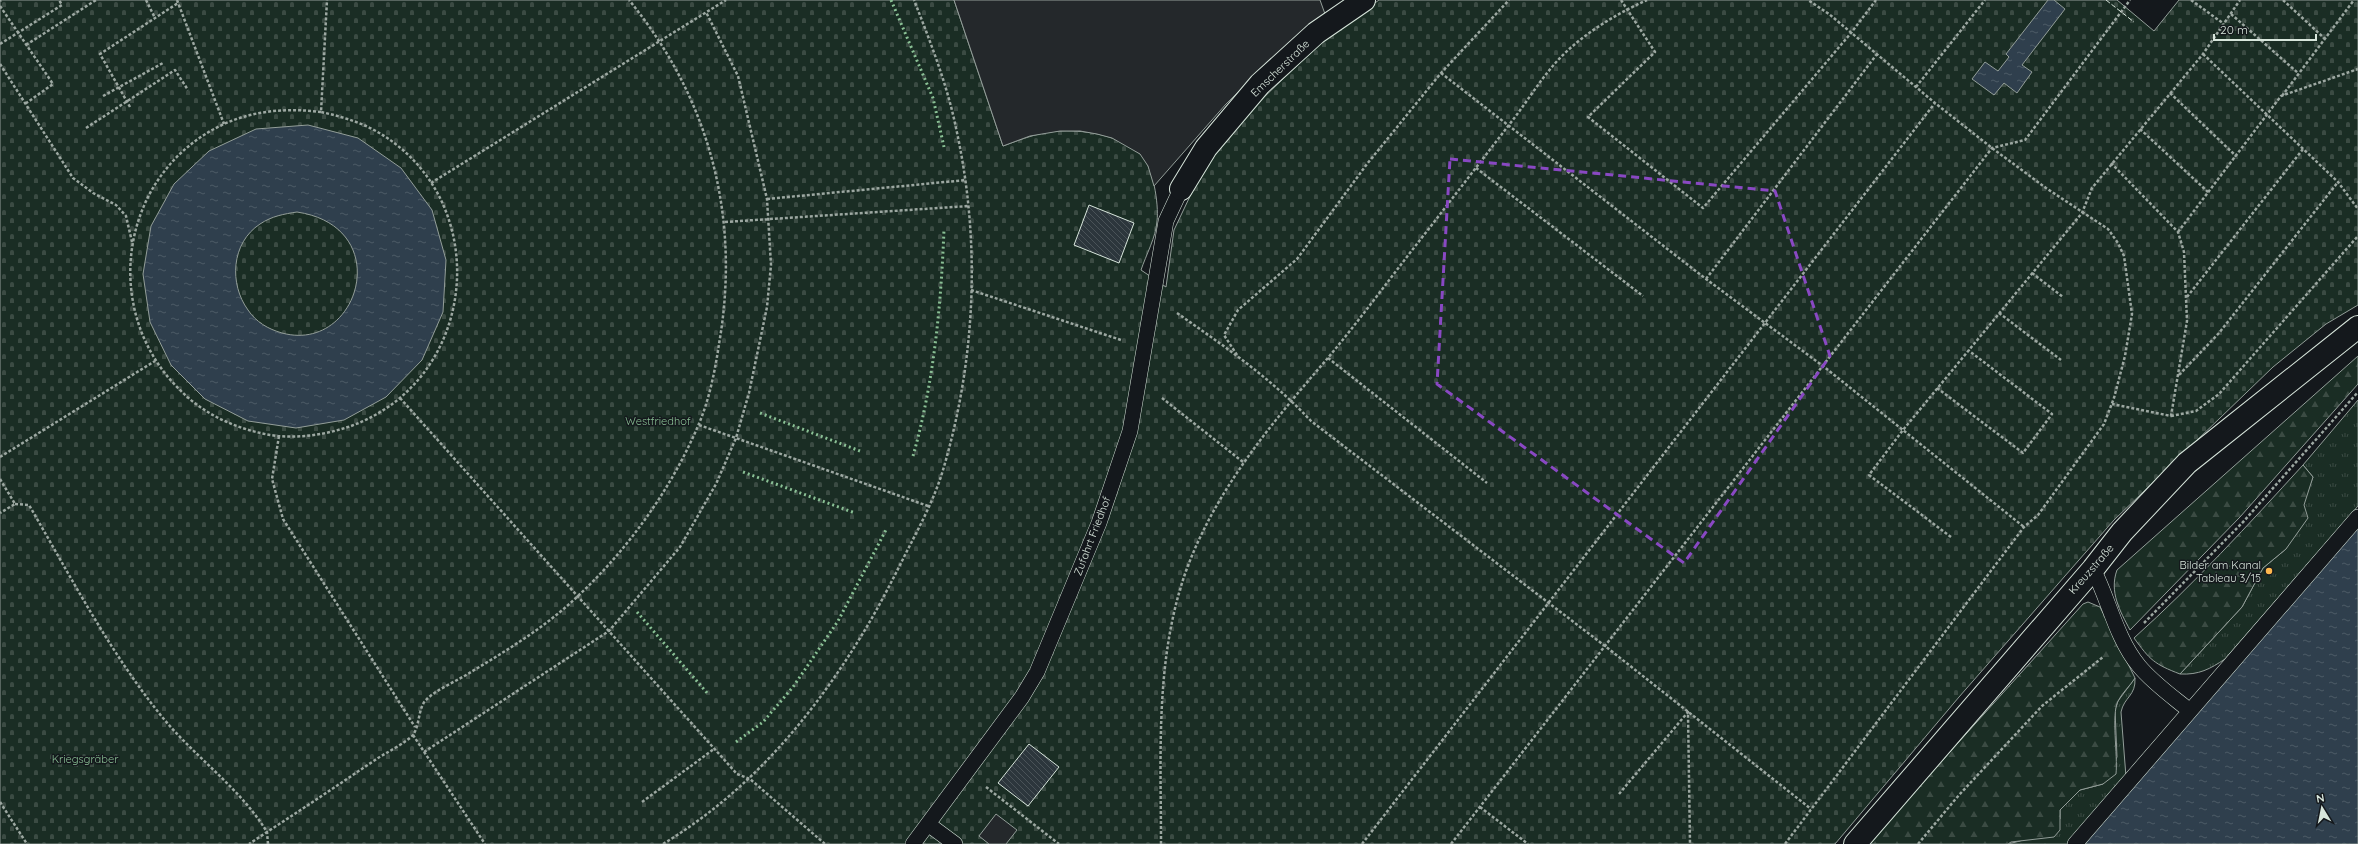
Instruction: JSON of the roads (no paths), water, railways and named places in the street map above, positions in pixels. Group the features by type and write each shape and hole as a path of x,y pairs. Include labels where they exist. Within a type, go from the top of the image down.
{"street":[{"name":"Emscherstraße","path":"1181,189 1206,148 1260,84 1316,33 1364,0"},
{"name":"Kreuzstraße","path":"1855,844 2093,569 2122,532 2187,463 2358,327"}],"lane":[{"name":"Zufahrt Friedhof","path":"913,844 1022,697 1037,672 1099,523 1130,431 1152,295 1166,221 1181,189"},
{"path":"2075,844 2358,517"},
{"path":"2093,569 2105,592 2112,614 2124,641 2139,666 2190,711"},
{"path":"928,824 955,844"}],"water":[{"path":"2048,0 2054,0 2065,9 2022,65 2032,72 2017,93 2004,83 1994,95 1972,79 1985,62 1998,71 2009,57 2006,54"},
{"path":"308,125 358,138 401,168 432,210 446,260 443,312 422,360 386,397 344,420 296,428 248,421 205,399 171,365 150,322 143,274 151,226 174,184 209,151 256,129","holes":["297,212 328,222 348,240 357,262 356,286 347,308 331,325 309,334 282,333 263,324 248,310 242,300 238,288 236,264 238,253 243,242 250,232 260,224 274,217"]},
{"path":"2358,528 2358,844 2083,844"}],"place":[{"name":"Bilder am Kanal Tableau 3/15","path":"2269,571"}],"park label":[{"name":"Westfriedhof","path":"658,421"},
{"name":"Kriegsgräber","path":"85,759"}]}
